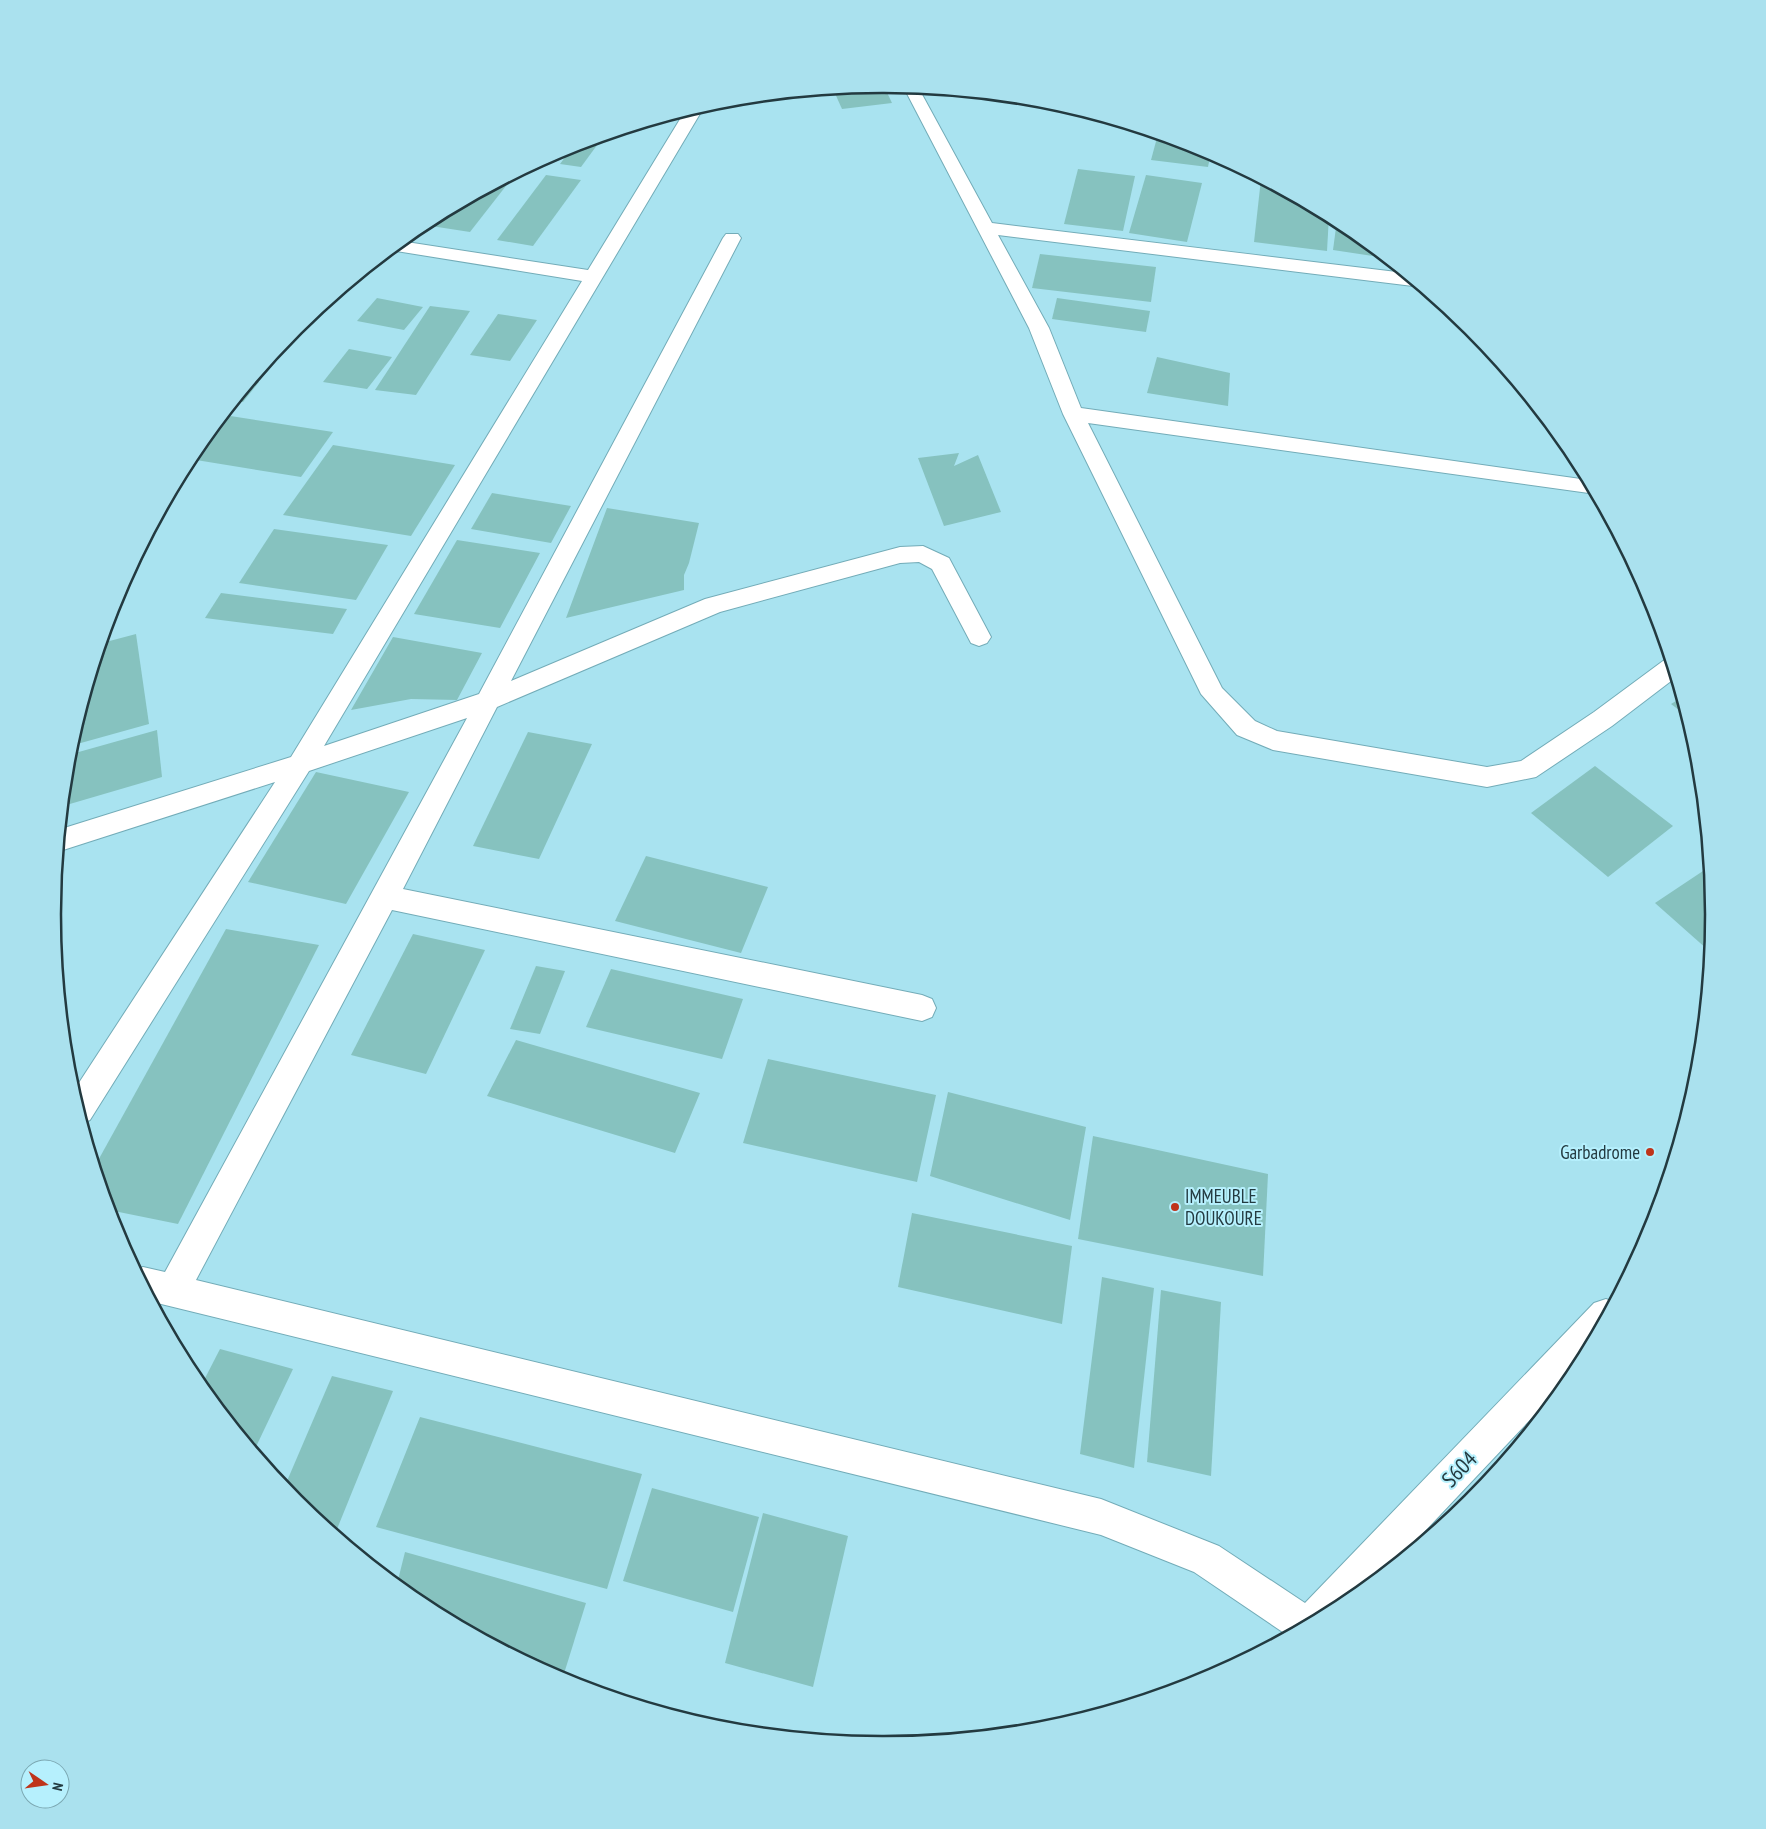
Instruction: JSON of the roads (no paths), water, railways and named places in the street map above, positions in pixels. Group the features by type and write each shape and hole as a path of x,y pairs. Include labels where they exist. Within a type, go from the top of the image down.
{"street":[{"path":"914,94 1039,328 1073,414 1213,694 1246,728 1273,740 1487,777 1527,770 1604,719 1667,671"},
{"path":"83,1103 300,764 691,116"},
{"path":"985,228 1402,279"},
{"path":"732,238 385,897 158,1287 1101,1517 1206,1559 1300,1622"},
{"path":"404,247 594,277"},
{"path":"1073,414 1584,487"},
{"path":"65,838 300,764 488,701 713,605 900,555 922,554 941,564 979,638"},
{"path":"385,897 922,1008"},
{"name":"S604","path":"1330,1604 1592,1329"}],"place":[{"name":"Garbadrome","path":"1650,1152"},
{"name":"IMMEUBLE DOUKOURE","path":"1175,1207"}]}
